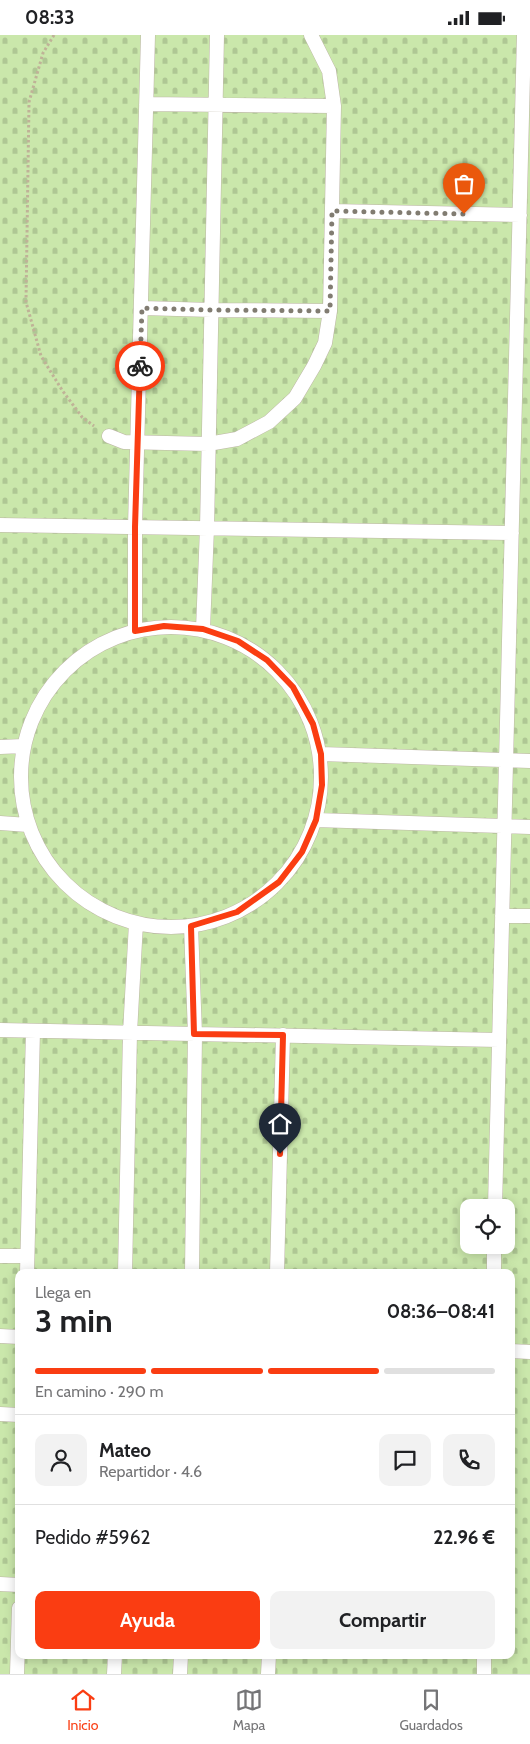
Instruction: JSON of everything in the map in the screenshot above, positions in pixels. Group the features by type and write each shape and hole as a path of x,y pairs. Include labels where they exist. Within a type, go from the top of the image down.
{"lane":[{"path":"135,631 135,527 148,35"},
{"path":"203,629 207,528 217,35"},
{"path":"109,436 124,442 208,445 237,439 269,422 295,398 314,366 325,343 330,311 334,106 329,71 311,35"},
{"path":"495,1199 524,35"},
{"path":"146,105 334,106"},
{"path":"332,211 520,215"},
{"path":"142,308 330,311"},
{"path":"0,525 512,533"},
{"path":"164,626 203,629 238,641 267,660 293,687 313,724 321,754 322,785 316,820 302,852 279,882 237,912 191,926 136,923 74,899 50,874 28,825 20,787 23,746 39,704 58,677 102,643 135,631 164,626"},
{"path":"0,747 23,746"},
{"path":"321,754 530,761"},
{"path":"316,820 530,827"},
{"path":"0,823 28,825"},
{"path":"502,916 530,916"},
{"path":"125,1269 130,1033 136,923"},
{"path":"191,926 194,1034 192,1269"},
{"path":"0,1031 499,1039"},
{"path":"27,1269 33,1031"},
{"path":"277,1269 283,1035"},
{"path":"494,1254 494,1269"},
{"path":"0,1255 27,1256"},
{"path":"0,1336 15,1337"},
{"path":"515,1351 530,1352"},
{"path":"0,1414 15,1415"},
{"path":"0,1584 15,1585"},
{"path":"17,1659 17,1674"},
{"path":"114,1674 115,1659"},
{"path":"180,1674 181,1659"},
{"path":"268,1674 269,1659"},
{"path":"484,1659 484,1674"}],"path":[{"path":"54,35 43,53 29,102 26,302 41,356 62,390 82,417 109,436"}],"green space":[{"path":"0,35 530,35 530,1674 0,1674"}],"way so far":[{"path":"140,366 142,308 330,311 332,211 464,214"}],"route":[{"path":"140,366 135,527 135,631 164,626 203,629 238,641 267,660 293,687 313,724 321,754 322,785 316,820 302,852 279,882 237,912 191,926 194,1034 283,1035 280,1154"}]}
